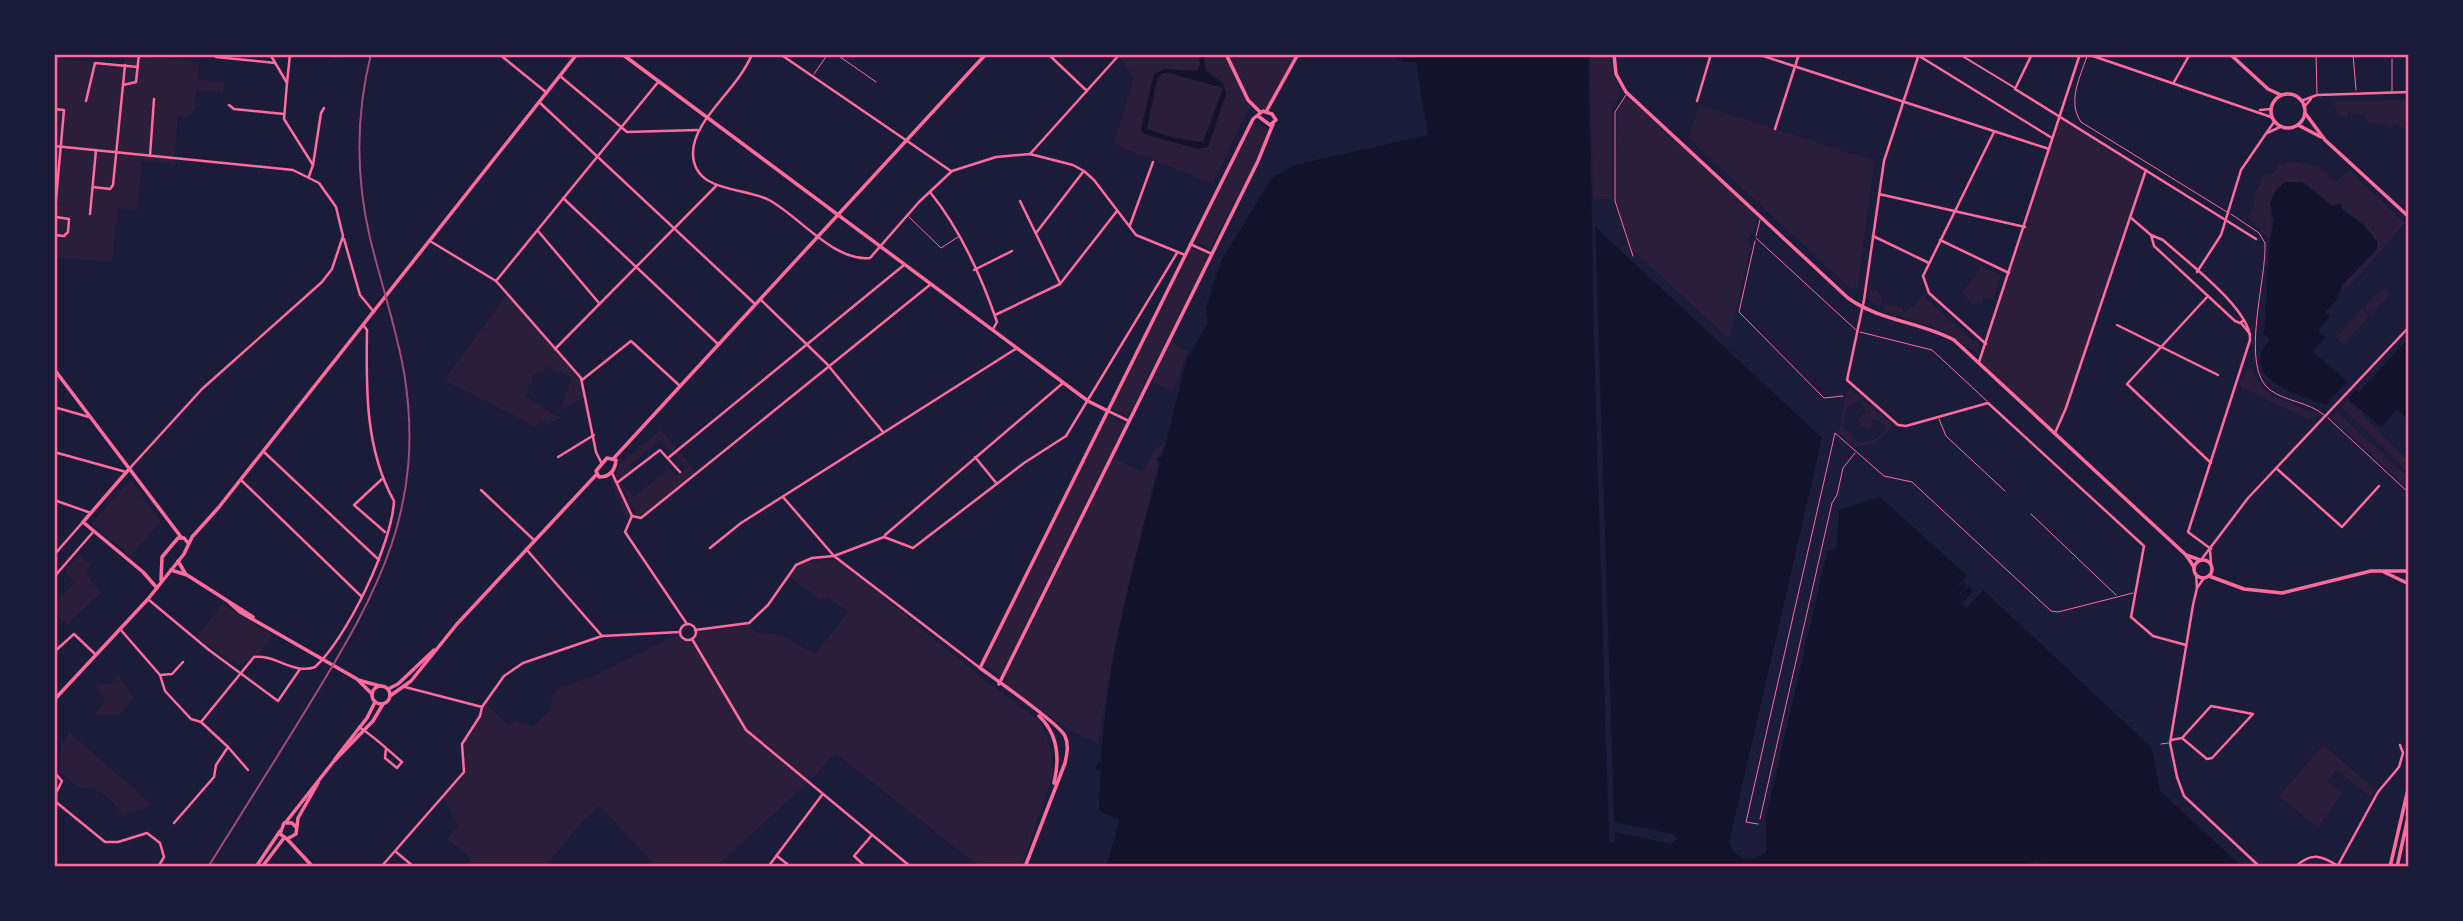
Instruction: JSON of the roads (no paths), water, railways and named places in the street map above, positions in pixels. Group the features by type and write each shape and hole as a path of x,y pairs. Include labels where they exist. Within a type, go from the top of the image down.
{"street":[{"path":"123,85 136,82 139,54"},
{"path":"270,54 287,83"},
{"path":"290,54 284,114 286,123 313,165"},
{"path":"499,54 547,93"},
{"path":"54,699 157,588 192,537 264,452 577,54"},
{"path":"622,54 1063,383 1088,401 1129,421"},
{"path":"752,54 734,88 697,130 693,154 696,169 706,181 716,186 759,195 786,209 839,250 859,258 870,258 952,171 996,157 1030,154 1073,165 1084,172 1094,180 1129,227 1144,239 1185,255"},
{"path":"780,54 952,171"},
{"path":"611,474 614,458 986,54"},
{"path":"1048,54 1087,91"},
{"path":"999,684 1272,132 1276,117 1262,113 1248,100 1226,54"},
{"path":"980,668 1252,121 1273,104 1298,54"},
{"path":"1614,54 1616,74 1628,93 1760,218 1862,308 1934,329 1954,340 2186,555 2194,567 2197,588 2171,742 2184,796 2260,867"},
{"path":"1696,101 1711,54"},
{"path":"1757,54 2049,149"},
{"path":"1774,129 1799,54"},
{"path":"1959,54 2256,239"},
{"path":"2015,89 2032,54"},
{"path":"1979,362 2080,54"},
{"path":"2087,54 2256,110 2273,119 2280,127"},
{"path":"2174,83 2190,54"},
{"path":"2230,54 2268,89 2281,95 2292,94 2301,100 2305,113 2325,140 2409,217"},
{"path":"1030,154 1119,55"},
{"path":"2052,138 1918,55 1884,161 1862,308 1847,380 1898,425 1906,426 1988,403 2144,546 2131,617 2153,636 2186,645"},
{"path":"216,57 275,63"},
{"path":"86,101 93,65 138,66"},
{"path":"93,187 112,187 125,65"},
{"path":"560,76 627,132 697,130"},
{"path":"496,281 659,81"},
{"path":"2197,272 2211,255 2227,221 2241,170 2267,133 2273,119 2273,101 2268,89"},
{"path":"2301,100 2317,95 2409,92"},
{"path":"2273,101 2281,95"},
{"path":"2304,107 2317,95"},
{"path":"150,156 153,99"},
{"path":"539,102 755,304"},
{"path":"229,105 234,109 284,114"},
{"path":"309,176 324,108"},
{"path":"54,109 64,110 54,222"},
{"path":"2256,110 2271,109"},
{"path":"1262,113 1263,122 1273,124"},
{"path":"2267,133 2280,127 2298,125 2305,113"},
{"path":"2298,125 2325,140"},
{"path":"1986,344 1925,288 1923,276 1994,132"},
{"path":"54,146 286,169 309,176 323,187 332,199 341,220 360,295 374,312"},
{"path":"90,214 96,150"},
{"path":"1129,227 1153,162"},
{"path":"2055,433 2063,417 2146,170"},
{"path":"1036,233 1084,172"},
{"path":"555,349 716,186"},
{"path":"930,192 958,237 995,315 998,322 993,329"},
{"path":"1879,194 2025,227"},
{"path":"563,198 718,344"},
{"path":"1020,201 1060,284"},
{"path":"995,315 1060,284 1117,210"},
{"path":"54,235 67,234 69,219 55,216"},
{"path":"2130,217 2151,235 2163,240 2239,311 2243,321 2250,326 2250,334 2188,532 2211,550"},
{"path":"537,230 599,303"},
{"path":"2151,235 2154,246 2235,321 2243,321"},
{"path":"54,555 56,549 83,523 202,389 321,282 337,257 343,236"},
{"path":"1873,236 1929,263"},
{"path":"1940,240 2009,273"},
{"path":"164,569 187,575 324,662 357,679 388,688 398,684 435,649 596,475 601,462 582,380 496,281 430,241"},
{"path":"1191,244 1212,254"},
{"path":"974,270 1012,251"},
{"path":"884,537 913,548 1066,436 1177,253"},
{"path":"337,257 350,258"},
{"path":"668,458 905,264"},
{"path":"632,516 641,518 931,284"},
{"path":"2208,296 2127,384 2211,463"},
{"path":"760,299 829,367 883,432"},
{"path":"2117,325 2218,375"},
{"path":"201,722 251,659 261,656 300,669 311,669 324,662 379,560 394,501 382,479 372,437 367,330 364,326"},
{"path":"2194,567 2211,550 2234,515 2276,468 2409,327"},
{"path":"582,380 631,341 680,386"},
{"path":"710,548 741,523 1017,348"},
{"path":"54,369 188,545"},
{"path":"611,474 618,482 632,516 625,532 687,624 695,630 749,623 768,605 796,565 812,558 834,556 884,537 1063,383"},
{"path":"74,414 81,403"},
{"path":"54,407 92,418"},
{"path":"558,457 594,435"},
{"path":"618,482 658,450 680,472"},
{"path":"54,452 126,472"},
{"path":"264,452 379,560"},
{"path":"601,462 610,457 614,458"},
{"path":"975,457 997,485"},
{"path":"2276,468 2342,527 2379,486"},
{"path":"596,475 601,478 611,474"},
{"path":"382,479 354,505 379,530 387,533"},
{"path":"241,480 361,596"},
{"path":"481,490 535,541"},
{"path":"783,497 834,556 999,684 1054,722 1065,736 1067,754 1025,867"},
{"path":"54,500 91,513"},
{"path":"83,523 143,572 157,588"},
{"path":"173,528 175,540"},
{"path":"54,577 93,531"},
{"path":"161,582 164,569 162,557 175,540 192,537"},
{"path":"527,549 602,636"},
{"path":"2211,550 2212,570 2224,581"},
{"path":"2186,555 2211,563"},
{"path":"178,561 187,575"},
{"path":"2197,588 2212,570"},
{"path":"2382,571 2409,583"},
{"path":"2196,574 2244,589 2282,593 2365,572 2409,571"},
{"path":"148,599 278,701 300,669"},
{"path":"381,867 464,772 462,744 480,716 482,707 505,675 519,664 602,636 680,632 687,624"},
{"path":"120,629 160,675 165,691 191,719 201,722 228,747 248,770"},
{"path":"695,630 692,639 746,730 911,867"},
{"path":"680,632 683,639 692,639"},
{"path":"54,652 74,634 95,654"},
{"path":"334,761 365,731 390,696 405,687 435,649"},
{"path":"160,675 172,674 183,662"},
{"path":"357,679 372,694 375,702"},
{"path":"372,694 380,686"},
{"path":"405,687 482,707"},
{"path":"388,688 390,696"},
{"path":"375,702 383,704"},
{"path":"256,867 375,702"},
{"path":"2171,742 2182,738 2211,706 2253,714 2212,758 2207,758 2182,738"},
{"path":"1033,709 1049,726 1055,740 1058,763 1052,793"},
{"path":"359,727 386,748 402,762 397,768 385,758 386,748"},
{"path":"2295,867 2308,857 2318,855 2338,867 2378,792 2399,767 2403,753 2400,745"},
{"path":"174,823 214,777 216,765 228,747"},
{"path":"54,772 62,781 56,793 56,802 105,842 118,842 147,833 162,846 164,857 158,867"},
{"path":"296,848 296,827 320,778"},
{"path":"2389,867 2409,785"},
{"path":"768,867 822,794"},
{"path":"2397,867 2409,813"},
{"path":"286,822 296,827"},
{"path":"280,831 313,867"},
{"path":"866,867 854,856 872,835"},
{"path":"262,867 285,838 295,836"},
{"path":"396,851 414,867"},
{"path":"776,856 791,867"},
{"path":"386,861 393,867"}],"lane":[{"path":"813,76 828,54"},
{"path":"836,54 876,82"},
{"path":"2087,54 2074,96 2075,112 2081,122 2229,213 2259,233 2265,243 2256,352 2261,379 2276,393 2325,415 2409,493"},
{"path":"2316,54 2317,95"},
{"path":"2353,54 2356,94"},
{"path":"2392,59 2392,93"},
{"path":"1628,93 1615,112 1615,201 1633,256"},
{"path":"908,215 942,248 958,237"},
{"path":"1760,218 1739,312 1824,398 1843,396"},
{"path":"1756,238 1857,331 1932,350 1988,403"},
{"path":"1938,417 1946,436 2006,491"},
{"path":"1758,824 1746,822 1835,433 1884,476 1912,482 2054,613 2136,592"},
{"path":"1760,819 1832,503 1837,495 1843,468 1856,452"},
{"path":"2031,514 2117,597"},
{"path":"2161,744 2171,742"}],"railway":[{"path":"208,867 358,621 391,545 402,506 408,464 409,420 404,372 365,215 360,169 360,123 371,54"}]}
